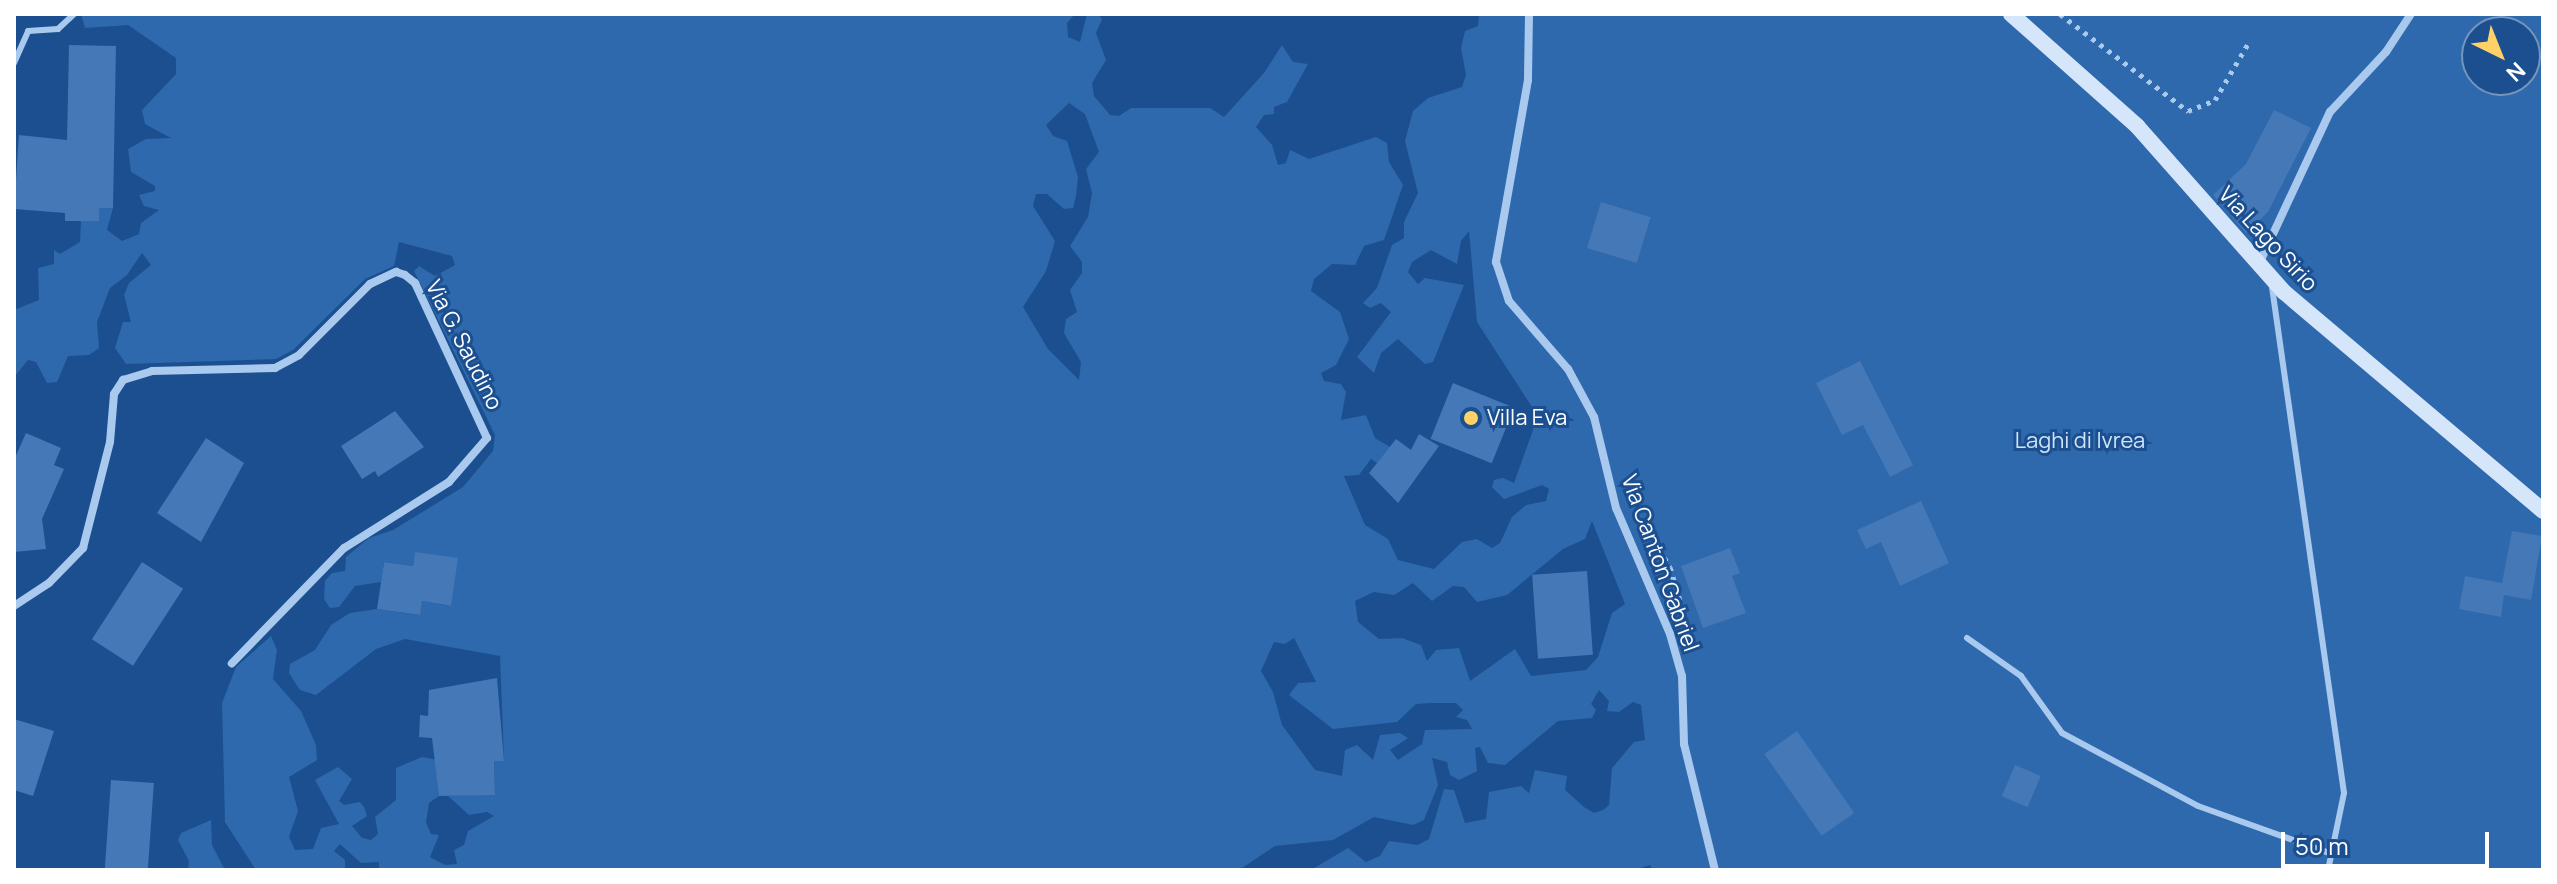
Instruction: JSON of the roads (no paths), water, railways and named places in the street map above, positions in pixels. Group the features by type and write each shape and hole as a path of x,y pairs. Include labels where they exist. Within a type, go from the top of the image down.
{"main road":[{"name":"Via Lago Sirio","path":"2011,14 2137,126 2278,290 2543,511"}],"street":[{"name":"Via Canton Gabriel","path":"1529,14 1528,80 1496,262 1509,301 1568,369 1594,417 1616,508 1670,634 1682,676 1684,744 1715,870"},
{"path":"2259,265 2330,112 2386,52 2411,14"},
{"name":"Via G. Saudino","path":"14,606 57,577 83,548 110,442 114,394 123,380 152,371 275,368 299,355 370,284 383,275 405,275 415,283 487,438 449,482 344,548 232,663"}],"lane":[{"path":"14,63 28,31 58,29 74,14"},
{"path":"2278,290 2344,793 2328,870"},
{"path":"1967,638 2021,676 2062,733 2198,806 2332,854"}],"place":[{"name":"Villa Eva","path":"1471,418"}],"park label":[{"name":"Laghi di Ivrea","path":"2080,441"}]}
